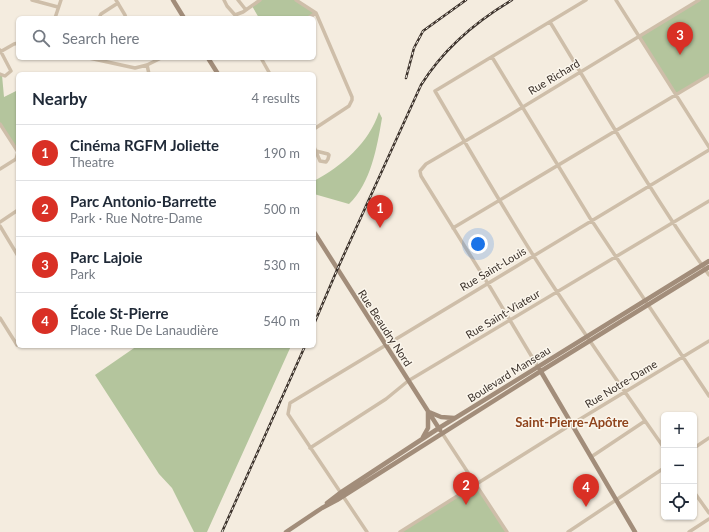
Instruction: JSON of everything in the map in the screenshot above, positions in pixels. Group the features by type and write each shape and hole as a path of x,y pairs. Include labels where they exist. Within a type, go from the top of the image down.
{"main road":[{"path":"173,0 183,16"},
{"path":"209,60 217,72"},
{"name":"Rue Beaudry Nord","path":"316,235 442,433"},
{"name":"Boulevard Manseau","path":"342,495 439,428 539,369 705,267 709,261"},
{"path":"539,369 635,532"},
{"name":"Boulevard Manseau","path":"286,532 342,495 442,433 539,369"},
{"path":"419,441 428,428 428,411 442,418 456,418"}],"street":[{"path":"32,0 58,7"},
{"path":"56,16 61,0"},
{"path":"224,0 235,15 246,10 260,0"},
{"path":"238,0 246,10"},
{"path":"296,0 316,13 352,100 349,106 316,128"},
{"path":"586,0 435,91 533,256 588,339 661,444"},
{"path":"616,0 709,149"},
{"name":"Rue Richard","path":"453,228 421,176 420,171 426,164 699,0"},
{"path":"102,16 117,1 125,16"},
{"path":"311,16 316,13"},
{"path":"550,22 615,131 709,275"},
{"path":"0,74 5,76 11,71 0,51 16,44"},
{"path":"492,57 592,220 709,396"},
{"path":"98,60 135,68 147,65 157,60"},
{"path":"262,60 269,72"},
{"path":"147,65 149,72"},
{"path":"539,369 488,283 453,228 709,75"},
{"path":"0,124 16,149"},
{"name":"Rue Saint-Louis","path":"310,448 288,414 288,406 295,399 709,149"},
{"path":"0,169 16,159"},
{"name":"Rue Saint-Viateur","path":"310,448 386,398 408,381 709,201"},
{"path":"0,222 16,211"},
{"path":"0,226 16,253"},
{"path":"0,318 16,343"},
{"name":"Rue Notre-Dame","path":"400,532 572,424 709,341"},
{"path":"591,458 645,421"},
{"path":"442,433 507,532"},
{"path":"697,446 709,438"},
{"path":"310,448 367,532"},
{"path":"568,532 661,470"},
{"path":"697,496 709,513"},
{"path":"689,532 709,518"}],"green space":[{"path":"260,0 296,0 316,13 311,16 258,16 252,6"},
{"path":"699,0 709,0 709,76 676,95 639,36"},
{"path":"0,74 2,75 4,97 16,91 16,150 0,124"},
{"path":"379,112 382,118 372,164 363,186 357,195 349,204 316,195 316,180 344,161 369,134"},
{"path":"134,348 290,348 207,532 194,532 172,488 159,474 95,375"},
{"path":"476,484 507,532 400,532"}],"railway":[{"path":"406,78 414,48 423,31 466,0"},
{"path":"316,319 421,85 440,59 461,37 485,17 512,0"},
{"path":"222,532 304,348"}],"place":[{"name":"Parc Lajoie","path":"680,55"},
{"name":"Cinéma RGFM Joliette","path":"380,228"},
{"name":"Parc Antonio-Barrette","path":"466,505"},
{"name":"École St-Pierre","path":"586,507"}],"district":[{"name":"Saint-Pierre-Apôtre","path":"572,422"}]}
